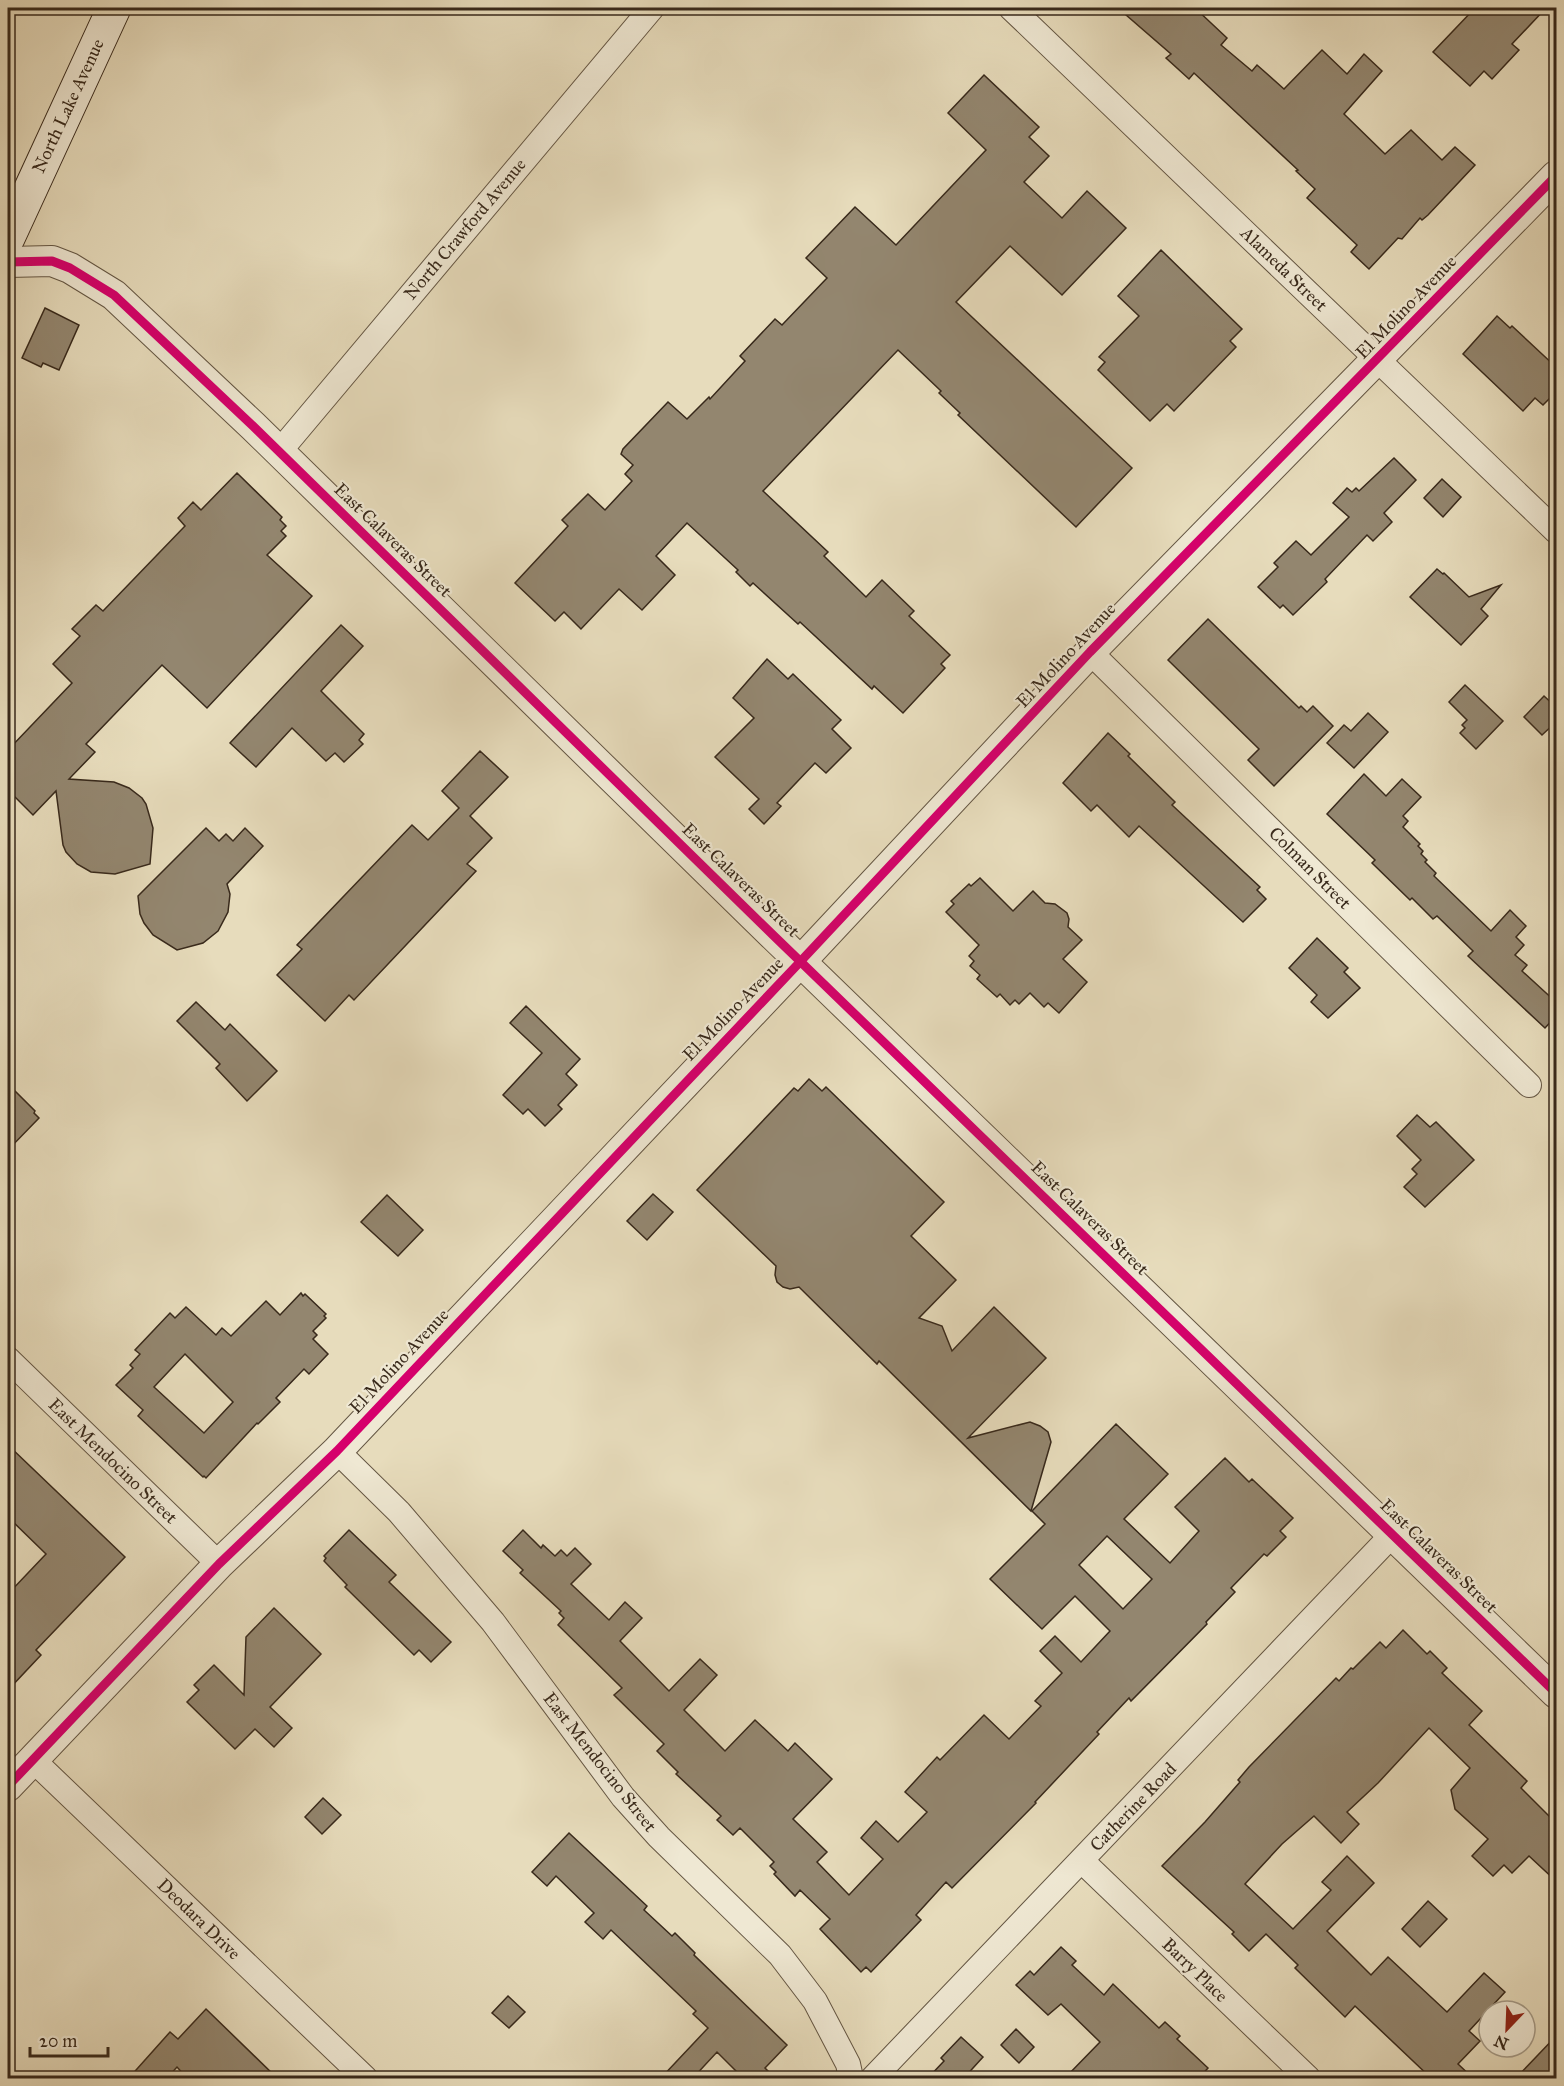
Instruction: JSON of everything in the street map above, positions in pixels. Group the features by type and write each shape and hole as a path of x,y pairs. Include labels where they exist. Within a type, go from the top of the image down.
{"main road":[{"name":"North Lake Avenue","path":"8,238 114,8"}],"street":[{"name":"North Crawford Avenue","path":"279,452 652,8"},
{"name":"Alameda Street","path":"1011,8 1557,531"},
{"name":"El Molino Avenue","path":"8,1786 219,1564 337,1451 1090,652 1557,176"},
{"name":"East Calaveras Street","path":"8,262 52,261 69,268 114,295 279,452 800,962 1557,1694"},
{"name":"Colman Street","path":"1090,652 1529,1085"},
{"name":"East Mendocino Street","path":"8,1359 219,1564"},
{"name":"East Mendocino Street","path":"337,1451 399,1512 493,1622 623,1797 659,1837 780,1955 815,2001 848,2064 852,2079"},
{"name":"Catherine Road","path":"873,2079 1392,1534"},
{"name":"Deodara Drive","path":"33,1760 365,2079"},
{"name":"Barry Place","path":"1082,1861 1308,2079"}],"building":[{"path":"1118,8 1195,8 1227,38 1221,45 1252,71 1257,65 1284,89 1322,50 1347,74 1364,54 1382,71 1344,114 1385,154 1411,130 1442,160 1455,147 1475,165 1428,215 1422,220 1420,218 1402,239 1398,238 1369,269 1351,252 1357,245 1307,198 1315,189 1296,171 1298,170 1194,73 1189,79 1166,58 1171,54"},
{"path":"1475,8 1546,8 1512,44 1519,50 1492,79 1484,71 1470,86 1433,52"},
{"path":"984,75 1039,127 1029,137 1049,156 1024,182 1062,218 1087,191 1126,228 1062,295 1010,246 956,302 1132,468 1076,527 958,415 960,413 939,393 941,391 898,350 763,491 828,552 824,556 866,597 882,580 914,611 909,616 950,655 941,664 945,668 903,713 874,686 872,689 800,622 798,624 753,583 750,586 736,572 738,570 687,523 656,556 675,575 642,610 619,589 581,629 564,612 555,621 515,583 568,526 562,520 588,494 605,510 632,481 625,474 633,465 621,454 623,449 668,402 687,419 709,397 710,399 745,361 740,356 775,319 782,325 827,278 806,258 855,207 896,245 986,150 948,113"},
{"path":"1161,250 1242,329 1230,341 1236,347 1174,411 1167,404 1150,421 1098,370 1105,362 1099,357 1139,316 1118,296"},
{"path":"45,308 79,325 59,370 43,363 41,367 22,358"},
{"path":"1497,316 1510,328 1512,326 1557,368 1557,391 1543,405 1535,398 1523,411 1463,354"},
{"path":"1394,458 1416,480 1384,513 1392,522 1373,541 1367,535 1325,579 1327,582 1293,615 1283,605 1280,608 1258,587 1278,567 1274,563 1296,541 1311,555 1349,517 1333,503 1347,488 1352,492 1356,488 1359,491"},
{"path":"237,473 282,517 280,520 286,526 281,531 286,536 267,555 312,596 207,708 162,665 86,744 95,752 69,779 114,782 129,788 146,804 153,828 150,864 115,874 91,872 77,864 66,852 63,845 56,791 33,815 8,790 8,750 72,683 53,664 80,636 72,629 96,605 103,611 185,526 178,518 193,502 201,510"},
{"path":"1442,479 1461,497 1443,517 1424,498"},
{"path":"1437,569 1469,597 1501,585 1481,609 1488,616 1461,645 1410,597"},
{"path":"1208,619 1299,708 1301,706 1307,712 1313,706 1333,726 1274,786 1248,760 1259,749 1168,660"},
{"path":"341,625 363,646 321,691 364,734 359,740 363,744 344,762 335,753 326,761 292,728 256,767 230,743"},
{"path":"767,659 788,679 793,674 841,720 832,729 851,748 826,773 815,763 777,803 781,806 764,824 749,809 759,799 715,757 754,718 733,698"},
{"path":"1465,685 1503,721 1476,749 1460,733 1465,728 1462,725 1467,720 1449,702"},
{"path":"1544,696 1557,708 1557,721 1542,735 1524,717"},
{"path":"1368,713 1388,732 1354,768 1327,743 1344,725 1351,731"},
{"path":"1108,733 1175,802 1172,805 1260,887 1257,890 1266,899 1243,922 1139,826 1129,837 1097,805 1091,811 1063,783"},
{"path":"480,751 508,777 470,816 492,838 467,864 476,871 354,1000 349,995 325,1021 277,975 302,949 297,945 412,825 428,840 459,808 442,791"},
{"path":"1364,774 1386,796 1402,779 1421,797 1403,816 1408,821 1403,827 1420,844 1418,846 1423,851 1421,854 1427,860 1425,862 1436,873 1434,876 1491,931 1510,910 1526,926 1516,937 1524,945 1515,955 1527,965 1522,971 1557,1003 1557,1015 1545,1028 1468,956 1473,951 1437,916 1433,919 1412,898 1410,900 1372,863 1375,860 1327,814"},
{"path":"206,828 219,841 226,834 233,841 245,828 263,846 227,884 230,894 228,912 218,931 203,943 177,950 153,935 144,923 140,914 138,896"},
{"path":"980,878 1013,911 1033,891 1045,903 1055,904 1067,913 1068,927 1082,940 1063,959 1087,982 1059,1013 1048,1003 1044,1007 1030,993 1019,1004 1015,1000 1010,1005 1000,994 997,997 977,979 980,975 970,966 974,961 969,956 979,945 946,912 954,904 951,901 969,884 971,886"},
{"path":"1317,938 1348,968 1344,972 1360,988 1328,1018 1311,1002 1317,995 1289,968"},
{"path":"196,1002 225,1030 230,1024 277,1071 247,1101 216,1068 220,1064 177,1021"},
{"path":"526,1006 580,1059 566,1074 577,1085 558,1105 562,1109 545,1126 528,1109 523,1114 503,1095 542,1053 510,1023"},
{"path":"809,1079 822,1091 826,1087 944,1202 911,1236 956,1280 919,1318 942,1326 952,1351 994,1307 1046,1358 968,1438 1030,1422 1048,1432 1051,1442 1031,1511 879,1361 877,1364 799,1287 790,1289 777,1282 776,1266 697,1190 794,1088 798,1091"},
{"path":"8,1084 39,1118 8,1150"},
{"path":"1417,1115 1430,1127 1436,1122 1474,1160 1425,1207 1404,1187 1417,1174 1412,1169 1421,1160 1397,1136"},
{"path":"653,1194 673,1212 647,1240 627,1221"},
{"path":"387,1195 423,1230 398,1256 361,1222"},
{"path":"301,1293 303,1296 305,1294 326,1314 324,1316 326,1318 313,1331 317,1335 313,1339 328,1354 309,1374 304,1369 276,1398 280,1402 257,1423 206,1478 203,1477 138,1416 143,1410 116,1385 133,1368 130,1365 140,1354 135,1350 170,1313 175,1318 186,1307 216,1335 222,1328 231,1336 266,1301 280,1315","holes":["185,1354 233,1402 204,1433 154,1387"]},
{"path":"1116,1424 1168,1474 1124,1519 1170,1563 1199,1531 1175,1507 1225,1458 1249,1482 1252,1479 1293,1518 1280,1531 1286,1537 1267,1556 1264,1554 1231,1588 1235,1592 1206,1622 1207,1624 1131,1701 1129,1698 1036,1803 952,1888 946,1882 916,1915 921,1920 871,1972 866,1967 861,1972 820,1929 830,1919 800,1890 795,1896 774,1874 776,1872 770,1866 774,1862 740,1828 733,1835 717,1820 721,1816 676,1774 678,1772 657,1751 664,1744 614,1695 622,1688 558,1625 564,1618 559,1613 561,1611 520,1573 523,1570 503,1551 523,1530 541,1548 543,1545 555,1556 561,1550 567,1556 575,1548 591,1564 571,1584 609,1620 625,1602 642,1618 620,1641 669,1691 700,1659 717,1675 684,1710 725,1751 755,1720 788,1751 795,1743 832,1779 793,1819 827,1852 817,1862 849,1895 883,1859 861,1838 876,1821 898,1842 927,1812 905,1792 937,1757 940,1760 984,1715 1009,1739 1041,1706 1035,1701 1062,1673 1040,1651 1055,1636 1081,1662 1110,1631 1075,1596 1042,1629 990,1579 1045,1524 1032,1511","holes":["1107,1536 1152,1579 1123,1609 1079,1565"]},
{"path":"8,1445 125,1557 36,1650 41,1655 8,1690 8,1594 46,1554 8,1517"},
{"path":"349,1530 396,1575 389,1582 451,1642 431,1662 419,1650 414,1655 345,1587 347,1585 324,1561 326,1558 324,1556"},
{"path":"274,1608 321,1654 270,1707 292,1728 274,1747 255,1729 235,1749 187,1702 199,1690 194,1685 214,1665 244,1695 246,1637"},
{"path":"1403,1630 1427,1654 1430,1651 1447,1668 1442,1673 1482,1711 1469,1725 1527,1781 1521,1788 1557,1824 1557,1882 1529,1856 1512,1873 1504,1865 1493,1876 1472,1856 1488,1839 1455,1809 1451,1790 1470,1768 1429,1728 1378,1783 1347,1812 1359,1824 1341,1843 1314,1816 1282,1844 1245,1884 1293,1929 1331,1890 1322,1882 1347,1856 1374,1883 1327,1931 1371,1975 1388,1957 1447,2012 1484,1973 1505,1992 1499,1999 1477,1999 1477,2022 1469,2031 1477,2038 1477,2044 1458,2064 1474,2079 1432,2079 1355,2006 1345,2017 1295,1968 1298,1965 1266,1934 1249,1951 1232,1934 1234,1932 1162,1866 1205,1822 1240,1782 1238,1780 1249,1767 1336,1678 1339,1681 1380,1642 1386,1648"},
{"path":"323,1798 341,1815 322,1834 305,1817"},
{"path":"569,1833 647,1906 644,1910 672,1936 675,1933 695,1953 694,1955 787,2045 765,2068 776,2079 744,2079 717,2052 692,2079 660,2079 708,2028 693,2014 696,2011 611,1930 603,1939 585,1922 594,1913 556,1876 547,1886 532,1872"},
{"path":"1428,1901 1447,1919 1420,1947 1402,1929"},
{"path":"1061,1947 1076,1961 1072,1965 1104,1995 1113,1984 1159,2028 1165,2022 1180,2036 1177,2039 1208,2068 1198,2079 1064,2079 1100,2042 1061,2004 1048,2015 1016,1985 1030,1971 1034,1975"},
{"path":"508,1996 525,2012 509,2028 492,2013"},
{"path":"206,2009 278,2079 188,2079 177,2067 166,2079 128,2079 170,2032 178,2039"},
{"path":"1016,2029 1034,2047 1019,2063 1001,2045"},
{"path":"1557,2035 1557,2079 1515,2079 1534,2059 1537,2059 1537,2056"},
{"path":"961,2037 983,2057 963,2079 927,2079 944,2061 941,2058"}],"cycle path":[{"path":"8,1786 219,1564 337,1451 1090,652 1556,176"},
{"path":"8,262 52,261 70,268 114,295 253,426 773,935 1556,1693"}]}
